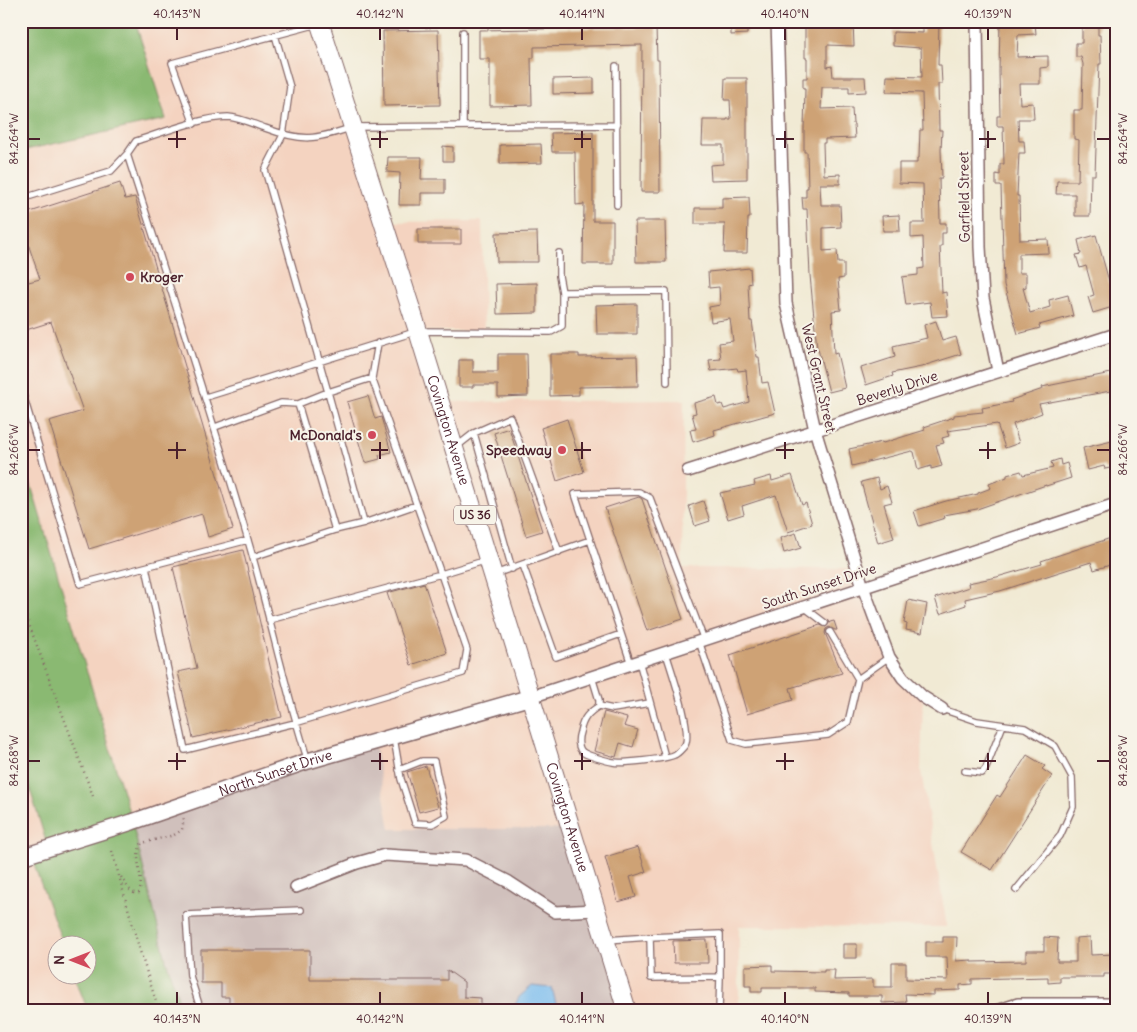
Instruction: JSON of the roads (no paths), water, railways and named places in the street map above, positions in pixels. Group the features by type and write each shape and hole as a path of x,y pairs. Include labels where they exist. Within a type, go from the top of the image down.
{"main road":[{"name":"Covington Avenue","path":"319,22 418,331 627,1011"},
{"name":"North Sunset Drive","path":"25,855 182,805 308,761 531,697"}],"street":[{"name":"West Grant Street","path":"777,21 786,303 815,430 863,587 889,657 903,678 923,697 942,709"},
{"name":"Garfield Street","path":"977,21 980,255 983,298 998,371"},
{"name":"Beverly Drive","path":"688,471 1116,334"},
{"name":"South Sunset Drive","path":"531,697 1116,504"},
{"path":"296,887 357,863 384,855 466,860 508,882 554,912 596,910"},
{"path":"996,1011 1018,1004 1116,1004"}],"lane":[{"path":"194,124 172,63 319,22"},
{"path":"463,32 463,126"},
{"path":"275,35 290,87 283,135 265,170 364,523"},
{"path":"616,66 617,205"},
{"path":"21,199 111,171 136,141 210,119 229,117 246,121 283,135 304,138 323,138 353,127 617,125"},
{"path":"127,154 206,397 253,557 295,723 308,761"},
{"path":"206,397 418,331 551,332 562,326 559,253"},
{"path":"562,292 666,291 667,382"},
{"path":"146,567 185,750 295,723 463,673 467,650 372,378 378,343"},
{"path":"214,427 281,403 298,404 372,378"},
{"path":"21,388 80,584 248,540"},
{"path":"298,404 335,530"},
{"path":"454,448 474,433 510,417 559,552"},
{"path":"474,433 512,569"},
{"path":"665,757 650,703 635,663 621,634 575,494 639,492 650,498 702,641 732,740 746,744 828,736 848,722 858,679 889,657"},
{"path":"253,557 416,506"},
{"path":"269,620 441,574 491,567 512,569 590,540"},
{"path":"523,565 556,657 621,634"},
{"path":"804,607 825,624"},
{"path":"830,632 858,679"},
{"path":"650,703 613,710 599,706 587,714 582,722 579,748 584,753 613,762 626,762 674,755 685,745 687,734 682,706 666,652"},
{"path":"592,677 599,706"},
{"path":"942,709 977,721 1025,728 1055,746 1072,777 1073,808 1060,836 1016,890"},
{"path":"965,771 982,773 986,768 1003,725"},
{"path":"393,736 399,770 415,824 432,824 446,816 434,761 422,761 399,770"},
{"path":"201,1011 190,976 186,915 302,910"},
{"path":"605,940 720,934 719,1011"},
{"path":"650,937 651,978 720,977"}],"water":[{"path":"532,986 552,988 558,1011 512,1011 519,997"}],"place":[{"name":"Kroger","path":"130,277"},
{"name":"McDonald's","path":"372,435"},
{"name":"Speedway","path":"562,450"}]}
